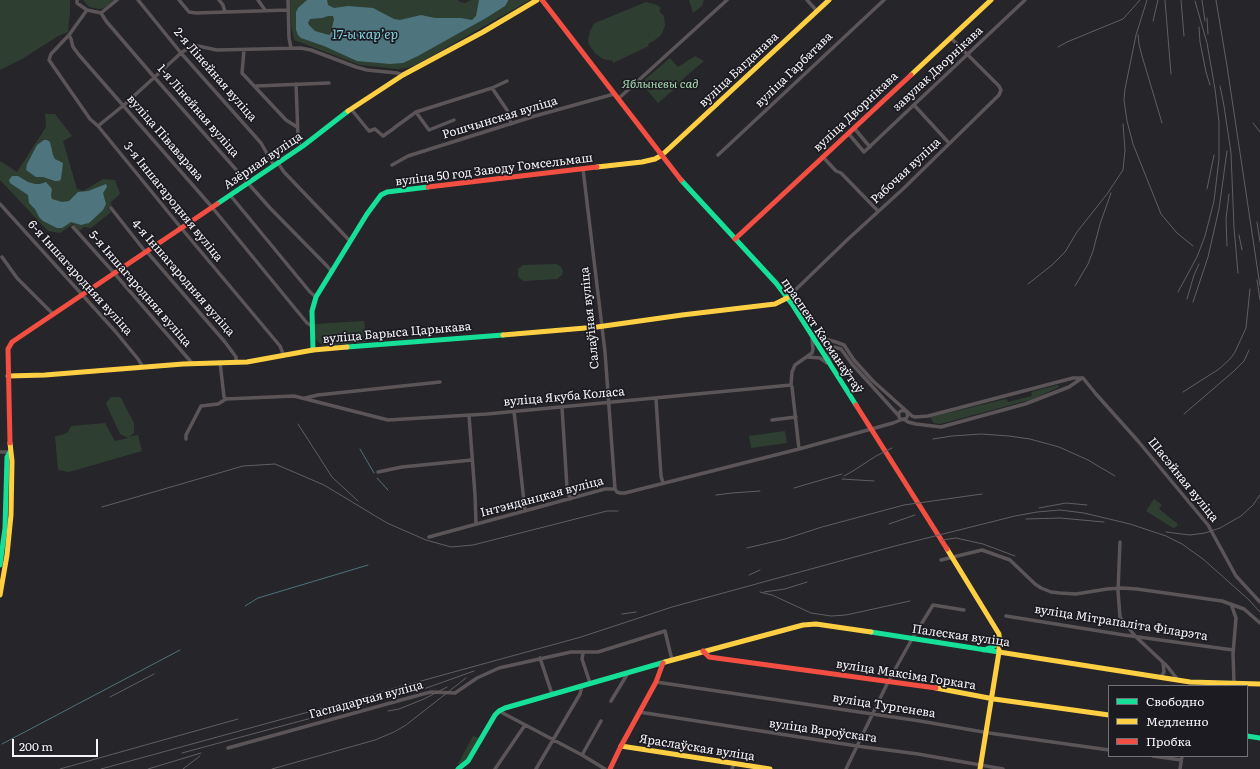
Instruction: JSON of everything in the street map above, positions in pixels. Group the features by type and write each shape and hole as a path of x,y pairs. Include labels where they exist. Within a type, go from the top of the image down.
{"main road":[{"name":"Азёрная вуліца","path":"8,376 8,351 13,341 276,165 351,109 403,75 442,55 537,0"},
{"name":"праспект Касманаўтаў","path":"542,0 683,182 776,283 787,298 833,368 976,595 1000,638"},
{"name":"вуліца Багданава","path":"662,155 829,0"},
{"name":"вуліца Дворнікава","path":"735,240 992,0"},
{"name":"вуліца 50 год Заводу Гомсельмаш","path":"313,350 313,308 316,297 379,196 386,192 642,162 655,159 662,155"},
{"name":"вуліца Барыса Царыкава","path":"8,376 45,375 192,363 253,362 313,350 602,327 682,315 775,304 787,298"},
{"path":"0,595 7,555 12,461 10,452 8,376"},
{"path":"0,565 8,515"},
{"name":"Палеская вуліца","path":"499,711 590,683 808,624 840,627 984,650 1163,675 1190,684 1260,684"},
{"path":"984,650 994,646 1000,638"},
{"path":"980,767 1000,638"},
{"name":"вуліца Максіма Горкага","path":"703,652 709,658 888,682 1108,715"},
{"path":"610,769 656,682 663,663"},
{"path":"458,769 468,761 492,720 499,711"},
{"path":"1248,736 1260,738"},
{"name":"Яраслаўская вуліца","path":"621,746 733,766 770,769"}],"street":[{"path":"77,0 76,3 87,10 101,12 117,0"},
{"name":"2-я Лінейная вуліца","path":"138,0 182,53 261,143 276,165 350,241"},
{"path":"178,0 190,12 196,14 288,10"},
{"path":"218,0 223,5 225,12"},
{"path":"258,0 265,10"},
{"path":"288,0 289,38 291,48"},
{"path":"618,99 727,0"},
{"path":"807,0 817,11"},
{"name":"вуліца Гарбатава","path":"718,155 884,0"},
{"name":"завулак Дворнікава","path":"848,133 864,152 1025,0"},
{"path":"69,35 87,10"},
{"name":"1-я Лінейная вуліца","path":"101,12 106,21 248,183 332,272"},
{"name":"3-я Іншагародняя вуліца","path":"69,35 50,54 49,60 90,119 98,126 280,346 284,356"},
{"name":"вуліца Піваварава","path":"69,35 73,47 79,55 212,207 307,323 312,326"},
{"path":"951,38 968,54"},
{"path":"98,126 193,45 217,50 291,48 311,50 367,70 397,72 403,75"},
{"path":"244,50 242,73 256,86 286,120 297,127"},
{"name":"Рабочая вуліца","path":"787,298 1000,93 999,86 968,54"},
{"path":"351,109 369,131 375,129 383,136 416,112 492,88 507,81"},
{"path":"296,84 297,127 300,148"},
{"path":"256,86 329,84"},
{"path":"492,88 507,110 511,124"},
{"name":"Рошчынская вуліца","path":"392,165 408,156 614,94"},
{"path":"914,105 949,143"},
{"path":"416,112 429,130 454,120"},
{"path":"854,128 870,147"},
{"path":"823,157 878,211"},
{"name":"Салаўіная вуліца","path":"583,169 602,327 615,489"},
{"path":"230,195 310,292 316,297"},
{"name":"6-я Іншагародняя вуліца","path":"0,204 120,337 138,359 142,367"},
{"name":"4-я Іншагародняя вуліца","path":"111,208 146,251 225,342 236,357 236,362"},
{"name":"5-я Іншагародняя вуліца","path":"73,227 192,363"},
{"path":"2,256 17,278 53,314"},
{"path":"799,449 791,385 793,368 797,363 812,353 813,349 810,332"},
{"path":"810,332 818,337 844,345 857,364 872,381 912,416 922,417 1068,380 1083,378"},
{"path":"833,368 829,359 828,351 831,348 838,347 869,384 901,418 916,424 940,427 1025,404 1069,387 1083,378"},
{"path":"808,357 820,358 833,368"},
{"path":"220,362 224,397 226,399"},
{"name":"Шасэйная вуліца","path":"1083,378 1208,525 1236,576 1260,602"},
{"path":"186,439 186,434 201,406 218,404 226,399 294,396 304,399 318,395 440,382"},
{"name":"вуліца Якуба Коласа","path":"304,399 388,420 469,415 656,399 791,385"},
{"path":"656,399 661,476 663,483"},
{"path":"562,407 567,488 570,499"},
{"path":"901,418 899,413 901,410 906,411"},
{"path":"514,411 525,511"},
{"path":"901,418 908,416 906,411"},
{"path":"469,415 476,524"},
{"path":"772,420 796,417"},
{"name":"Інтэнданцкая вуліца","path":"429,537 605,489 615,489 617,492 625,493 799,449 897,422 901,418"},
{"path":"0,452 10,452"},
{"path":"378,472 402,467 472,460"},
{"path":"1120,542 1118,588 1120,617 1135,636 1178,680"},
{"path":"942,560 982,550 1010,560 1035,584 1051,592 1076,594 1118,588 1137,589 1231,604 1244,609 1260,623"},
{"path":"1231,604 1236,618 1233,650 1234,683"},
{"path":"846,769 871,714 912,639 933,605 964,610"},
{"name":"вуліца Мітрапаліта Філарэта","path":"1006,616 1233,650"},
{"name":"Гаспадарчая вуліца","path":"228,748 431,692 455,693 477,678 499,668 571,652 598,652 664,631 672,660"},
{"path":"583,653 582,659 590,683"},
{"path":"540,658 552,694"},
{"path":"1162,662 1163,675"},
{"name":"Палеская вуліца","path":"1163,675 1167,671 1171,672"},
{"path":"611,701 628,673"},
{"name":"вуліца Тургенева","path":"656,682 1108,750"},
{"path":"536,769 580,694 582,686"},
{"path":"499,711 582,755 605,769"},
{"name":"вуліца Вароўскага","path":"639,712 918,754 980,767 1004,769"},
{"path":"582,755 600,721"},
{"path":"496,769 525,725"},
{"path":"1167,757 1181,758 1180,769"}],"green space":[{"path":"0,0 70,0 68,32 58,36 22,59 0,70"},
{"path":"83,0 114,0 104,8 99,9 89,7"},
{"name":"17-ы кар’ер","path":"290,0 458,0 465,3 471,0 530,0 416,65 398,69 360,65 294,40 291,25"},
{"path":"689,0 704,0 702,6 693,13"},
{"path":"646,2 657,5 661,8 659,11 664,16 665,25 660,36 648,44 649,46 613,63 613,61 603,59 595,53 589,45 588,40 590,31 595,23"},
{"name":"Яблыневы сад","path":"695,56 704,61 658,103 641,83 670,58 678,67"},
{"path":"45,114 55,114 72,136 63,141 77,189 83,191 103,179 115,180 120,194 110,203 112,205 108,208 111,212 91,228 84,227 79,231 73,224 60,233 48,231 0,180 0,161 17,172 46,127"},
{"path":"556,264 561,267 563,271 562,275 557,279 524,281 518,276 518,269 523,265"},
{"path":"364,321 367,342 323,346 315,339 315,324"},
{"path":"1058,385 1059,387 1033,399 940,424 934,423 931,419 931,417 1006,399 1008,402 1032,396 1031,392"},
{"path":"111,397 121,398 134,423 134,433 129,437 138,435 142,451 69,472 58,470 55,436 68,432 71,426 105,423 115,441 128,438 120,434 107,406 106,403"},
{"path":"785,431 787,443 751,448 749,436"},
{"path":"1154,499 1162,505 1159,509 1178,524 1176,527 1173,528 1146,511"},
{"path":"473,736 479,738 466,759 461,764 458,764"}],"water":[{"name":"17-ы кар’ер","path":"307,0 327,0 328,5 334,8 348,6 373,8 394,19 400,20 421,15 435,18 461,18 472,20 476,16 479,0 508,0 505,6 486,18 418,56 403,63 390,64 357,61 324,46 301,38 296,30 296,12 298,8","holes":["333,16 334,19 331,33 329,35 315,31 308,23 310,19"]},
{"path":"44,140 50,142 55,159 63,163 61,179 59,181 36,177 26,170 27,164 37,145"},
{"path":"12,176 18,176 35,184 46,182 52,189 52,199 62,202 69,201 78,192 88,191 106,184 107,187 103,193 106,204 103,210 89,223 81,225 71,222 62,228 57,228 43,221 39,217 35,209 29,203 28,195 10,183 9,180"}],"waterway":[{"path":"360,449 374,473"},
{"path":"377,478 388,490"},
{"path":"245,606 258,598 368,565"},
{"path":"2,744 180,650"}],"railway":[{"path":"1058,47 1123,19 1140,0"},
{"path":"1147,0 1136,35 1125,89 1124,100 1127,121 1133,144 1161,214 1177,233 1193,246"},
{"path":"1153,21 1158,0"},
{"path":"1165,0 1171,74"},
{"path":"1181,0 1184,36"},
{"path":"1202,0 1205,21"},
{"path":"1216,0 1260,286"},
{"path":"1178,292 1197,257 1205,236 1214,201 1219,159 1219,122 1215,89 1207,43 1195,1"},
{"path":"1207,18 1208,34"},
{"path":"1199,27 1200,42 1210,85"},
{"path":"1138,35 1142,56 1162,123"},
{"path":"1220,86 1231,153 1234,228 1238,273"},
{"path":"1253,123 1260,132"},
{"path":"1028,284 1052,265 1065,252 1077,232 1107,194 1123,170 1125,150 1123,124"},
{"path":"1193,302 1208,257 1219,209 1227,151"},
{"path":"1207,189 1214,155"},
{"path":"1075,286 1088,264 1111,193"},
{"path":"1227,246 1226,219 1229,194"},
{"path":"1257,222 1260,242"},
{"path":"1239,235 1242,250"},
{"path":"1187,299 1199,264"},
{"path":"1257,280 1260,300"},
{"path":"1183,392 1219,369 1235,352 1246,328 1250,289"},
{"path":"1184,414 1234,371 1244,361 1249,350"},
{"path":"298,424 332,477 358,501"},
{"path":"933,439 981,434 1030,439 1059,447 1088,460 1115,476"},
{"path":"844,476 892,448"},
{"path":"102,507 243,466 275,464 324,485 387,523 426,540 451,547 473,545 607,511 618,511"},
{"path":"794,488 842,474"},
{"path":"842,479 874,481"},
{"path":"716,495 760,491"},
{"path":"747,548 785,539 822,527 904,505 982,494"},
{"path":"1166,532 1190,535 1205,533 1220,528 1241,516 1253,505 1260,495"},
{"path":"1039,508 1066,503 1087,505"},
{"path":"101,769 581,637 672,607 895,546 1015,516 1037,512 1060,510 1084,513 1130,524 1166,536 1182,544 1203,559 1248,599 1260,612"},
{"path":"889,524 915,515"},
{"path":"1026,519 1060,518 1104,522"},
{"path":"942,540 956,538 983,544 1015,556"},
{"path":"749,575 760,570"},
{"path":"764,592 785,589 807,582"},
{"path":"760,592 772,595 811,613 831,616 846,615 910,601"},
{"path":"622,614 636,612"},
{"path":"182,753 393,696 418,691 474,671"},
{"path":"110,697 154,674"},
{"path":"272,769 375,740 394,732 406,725 466,678"},
{"path":"388,711 399,709 424,699 447,687"},
{"path":"60,769 238,719"},
{"path":"148,769 201,753"},
{"path":"183,769 200,756"}],"traffic: fast":[{"path":"217,204 303,146 348,111"},
{"path":"681,180 776,283 792,304 856,405"},
{"path":"313,350 312,311 316,297 367,214 381,195 387,192 428,187"},
{"path":"347,347 503,335"},
{"path":"0,565 5,528 7,457 10,452"},
{"path":"871,632 999,652"},
{"path":"984,650 994,646 1000,638"},
{"path":"458,769 468,761 495,715 499,711 665,662"},
{"path":"1248,736 1260,738"}],"traffic: slow":[{"path":"348,111 403,75 483,32 537,0"},
{"path":"597,167 642,162 655,159 662,155 829,0"},
{"path":"911,75 991,0"},
{"path":"503,335 597,327 775,304 787,298"},
{"path":"8,376 45,375 183,364 247,362 313,350 347,347"},
{"path":"0,595 7,555 11,515 12,461 10,443"},
{"path":"947,549 999,634 999,652 980,769"},
{"path":"665,662 803,625 816,624 871,632"},
{"path":"999,652 1190,682 1260,684"},
{"path":"936,688 994,699 1108,715"},
{"path":"621,746 770,769"}],"traffic: jam":[{"path":"542,0 681,180"},
{"path":"735,239 911,75"},
{"path":"428,187 597,167"},
{"path":"10,443 8,349 12,342 217,204"},
{"path":"856,405 947,549"},
{"path":"703,651 709,657 936,688"},
{"path":"610,769 656,682 663,663"}]}
